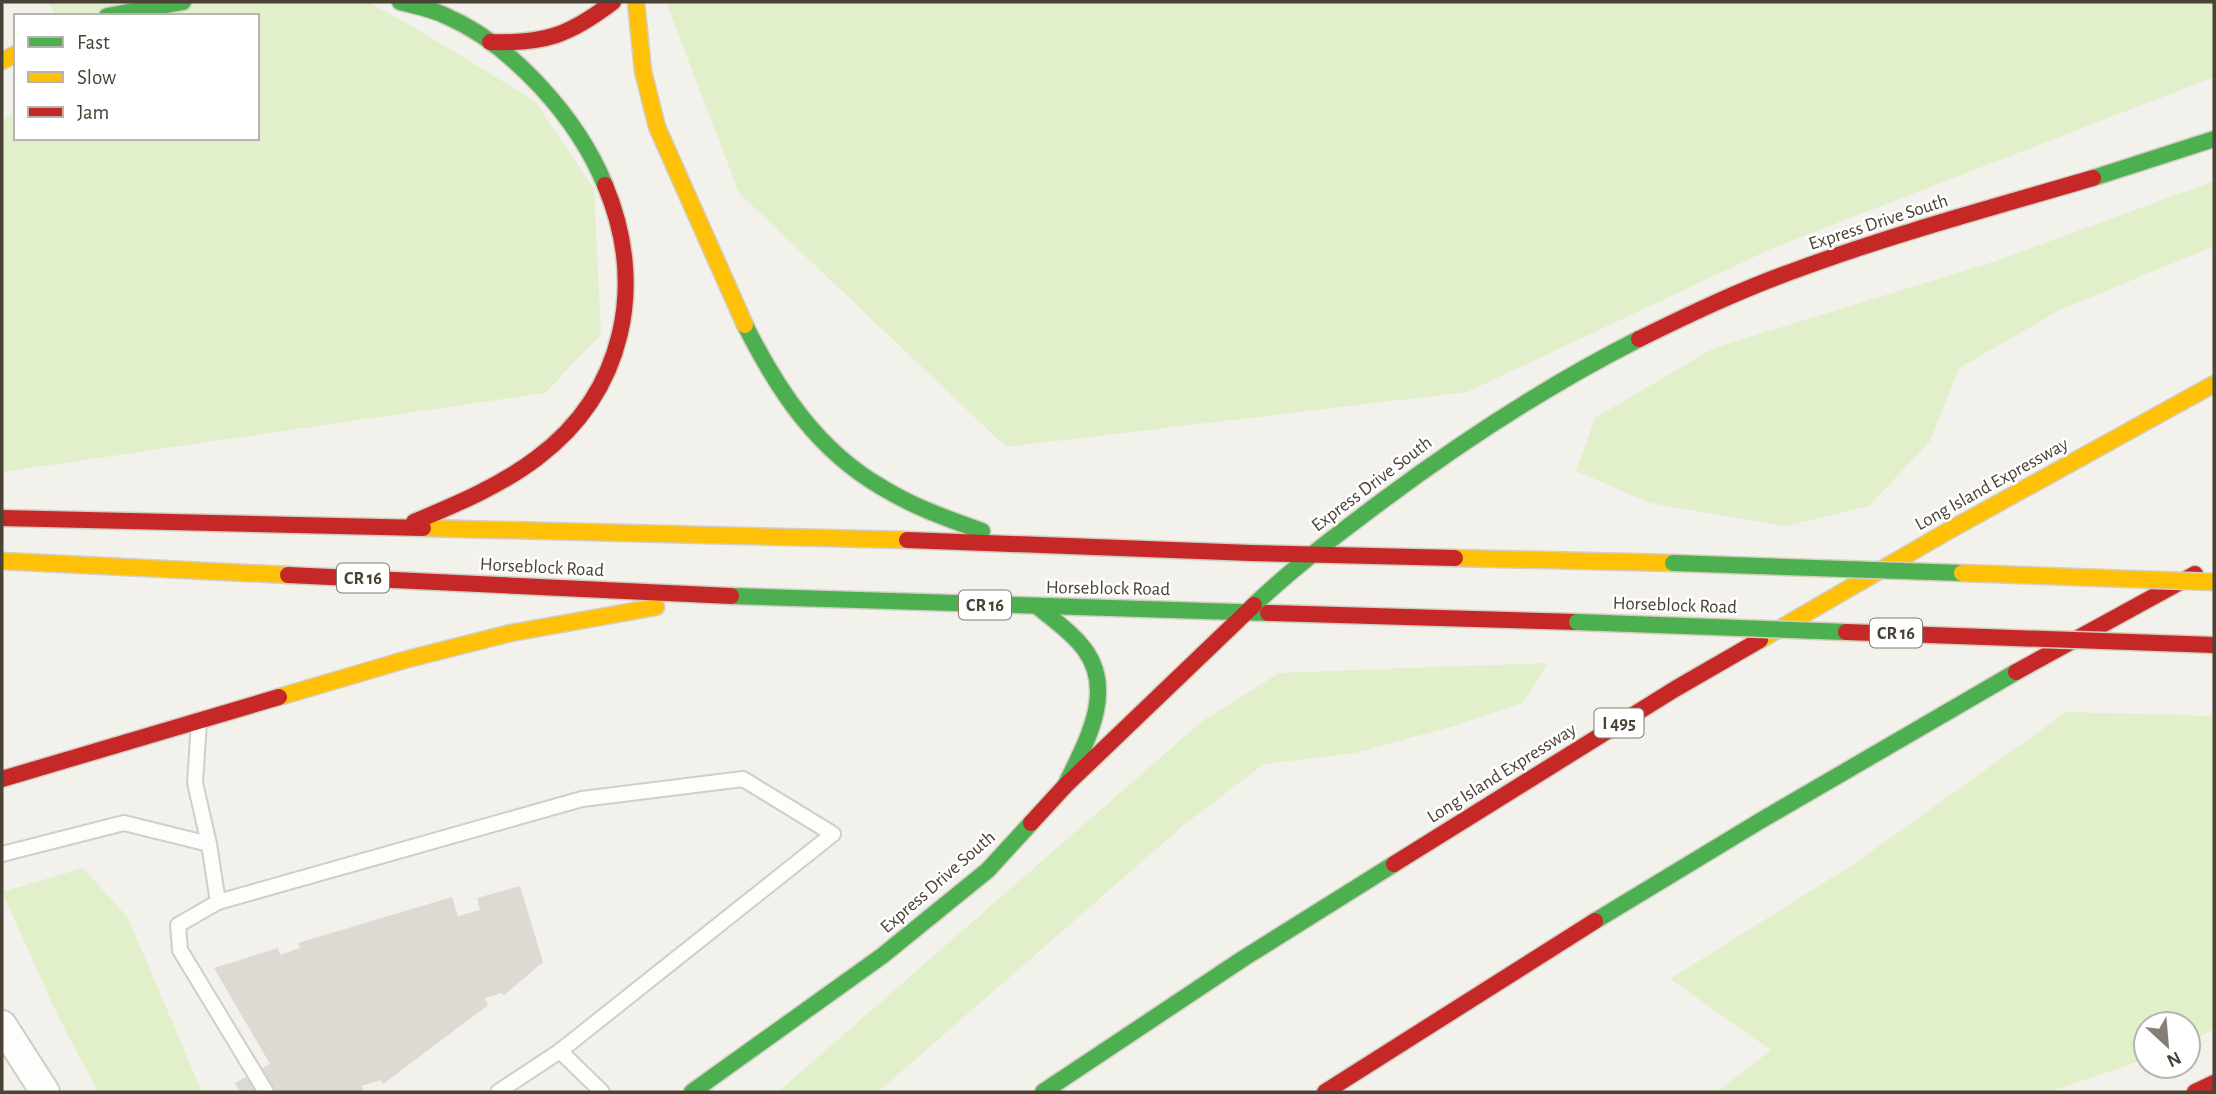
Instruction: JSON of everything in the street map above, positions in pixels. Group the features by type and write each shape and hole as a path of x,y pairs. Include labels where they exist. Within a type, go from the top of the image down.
{"main road":[{"path":"101,13 112,2"},
{"path":"101,13 183,2"},
{"path":"400,2 453,19 490,42 519,64 562,110 598,165 611,194 621,227 626,296 621,335 611,370 593,401 572,426 516,475 483,493 402,527"},
{"path":"443,2 453,19"},
{"path":"490,42 541,42 589,21 613,2"},
{"path":"636,2 639,52 653,115 679,179 755,345 783,394 832,451 855,471 926,511 1013,543"},
{"name":"Express Drive South","path":"692,1092 852,978 988,870 1065,786 1246,611 1311,554 1421,471 1520,406 1619,351 1724,300 1794,271 1902,233 2106,174 2214,139"},
{"name":"Long Island Expressway","path":"1043,1092 1244,958 1675,689 1948,531 2214,384"},
{"name":"Horseblock Road","path":"2,518 1013,543 2214,582"},
{"name":"Horseblock Road","path":"2,561 724,596 1246,611 2214,645"},
{"path":"1325,1092 1760,821 1979,692 2214,564"},
{"path":"2,779 459,645 511,633 724,596"},
{"path":"1037,606 1083,648 1098,681 1096,711 1065,786"},
{"path":"2195,1092 2214,1083"}],"street":[{"path":"2,1025 45,1092"}],"lane":[{"path":"200,721 195,783 209,844 218,902"},
{"path":"266,1092 180,950 178,925 218,902 582,799 743,779 833,834 560,1051 498,1092"},
{"path":"2,854 124,823 209,844"},
{"path":"560,1051 601,1092"}],"green space":[{"path":"47,2 368,2 415,28 535,101 594,189 601,334 545,393 2,472 2,121 14,113 14,140 259,140 259,14 56,14"},
{"path":"666,2 2214,2 2214,77 1773,248 1467,392 1006,447 739,193"},
{"path":"2214,181 2214,246 2060,310 1959,368 1930,441 1869,506 1785,526 1650,503 1576,471 1595,418 1714,348 1990,263"},
{"path":"1548,663 1523,703 1454,726 1355,753 1264,764 1186,823 878,1092 778,1092 1201,722 1279,673"},
{"path":"2066,712 2214,716 2214,1029 2202,1035 2202,1010 2132,1010 2132,1064 2049,1092 1717,1092 1771,1050 1670,979 1857,862"},
{"path":"83,868 128,918 202,1092 98,1092 59,1018 2,892"}],"building":[{"path":"520,886 543,962 503,996 502,993 485,998 488,1005 383,1084 381,1080 361,1086 365,1092 240,1092 235,1083 270,1064 214,968 278,948 280,955 300,948 298,943 452,897 458,916 480,910 477,898"}],"traffic: fast":[{"path":"118,14 183,2"},
{"path":"400,2 435,11 471,29 519,65 560,110 578,135 605,185"},
{"path":"2093,178 2214,139"},
{"path":"745,325 786,396 819,438 839,456 895,495 982,531"},
{"path":"1254,605 1333,538 1444,456 1539,394 1639,339"},
{"path":"1673,563 1962,573"},
{"path":"731,596 1268,613"},
{"path":"1037,606 1085,650 1094,666 1098,683 1094,718 1065,786"},
{"path":"1577,622 1846,632"},
{"path":"1595,921 2016,672"},
{"path":"692,1092 882,956 988,870 1031,823"},
{"path":"1043,1092 1244,958 1394,864"}],"traffic: slow":[{"path":"636,2 643,71 657,127 745,325"},
{"path":"2,61 14,55"},
{"path":"1760,640 1948,531 2214,384"},
{"path":"423,528 907,540"},
{"path":"1455,558 1673,563"},
{"path":"2,561 288,575"},
{"path":"1962,573 2214,582"},
{"path":"279,697 408,659 511,633 656,607"}],"traffic: jam":[{"path":"490,42 526,41 556,35 570,30 613,2"},
{"path":"1639,339 1776,277 1944,221 2093,178"},
{"path":"414,522 478,494 523,468 567,431 591,402 608,369 620,334 625,298 624,261 618,223 605,185"},
{"path":"2,518 423,528"},
{"path":"907,540 1455,558"},
{"path":"2016,672 2195,574"},
{"path":"288,575 731,596"},
{"path":"1031,823 1065,786 1254,605"},
{"path":"1268,613 1577,622"},
{"path":"1846,632 2214,645"},
{"path":"1394,864 1675,689 1760,640"},
{"path":"2,779 279,697"},
{"path":"1325,1092 1595,921"},
{"path":"2195,1092 2214,1083"}]}
